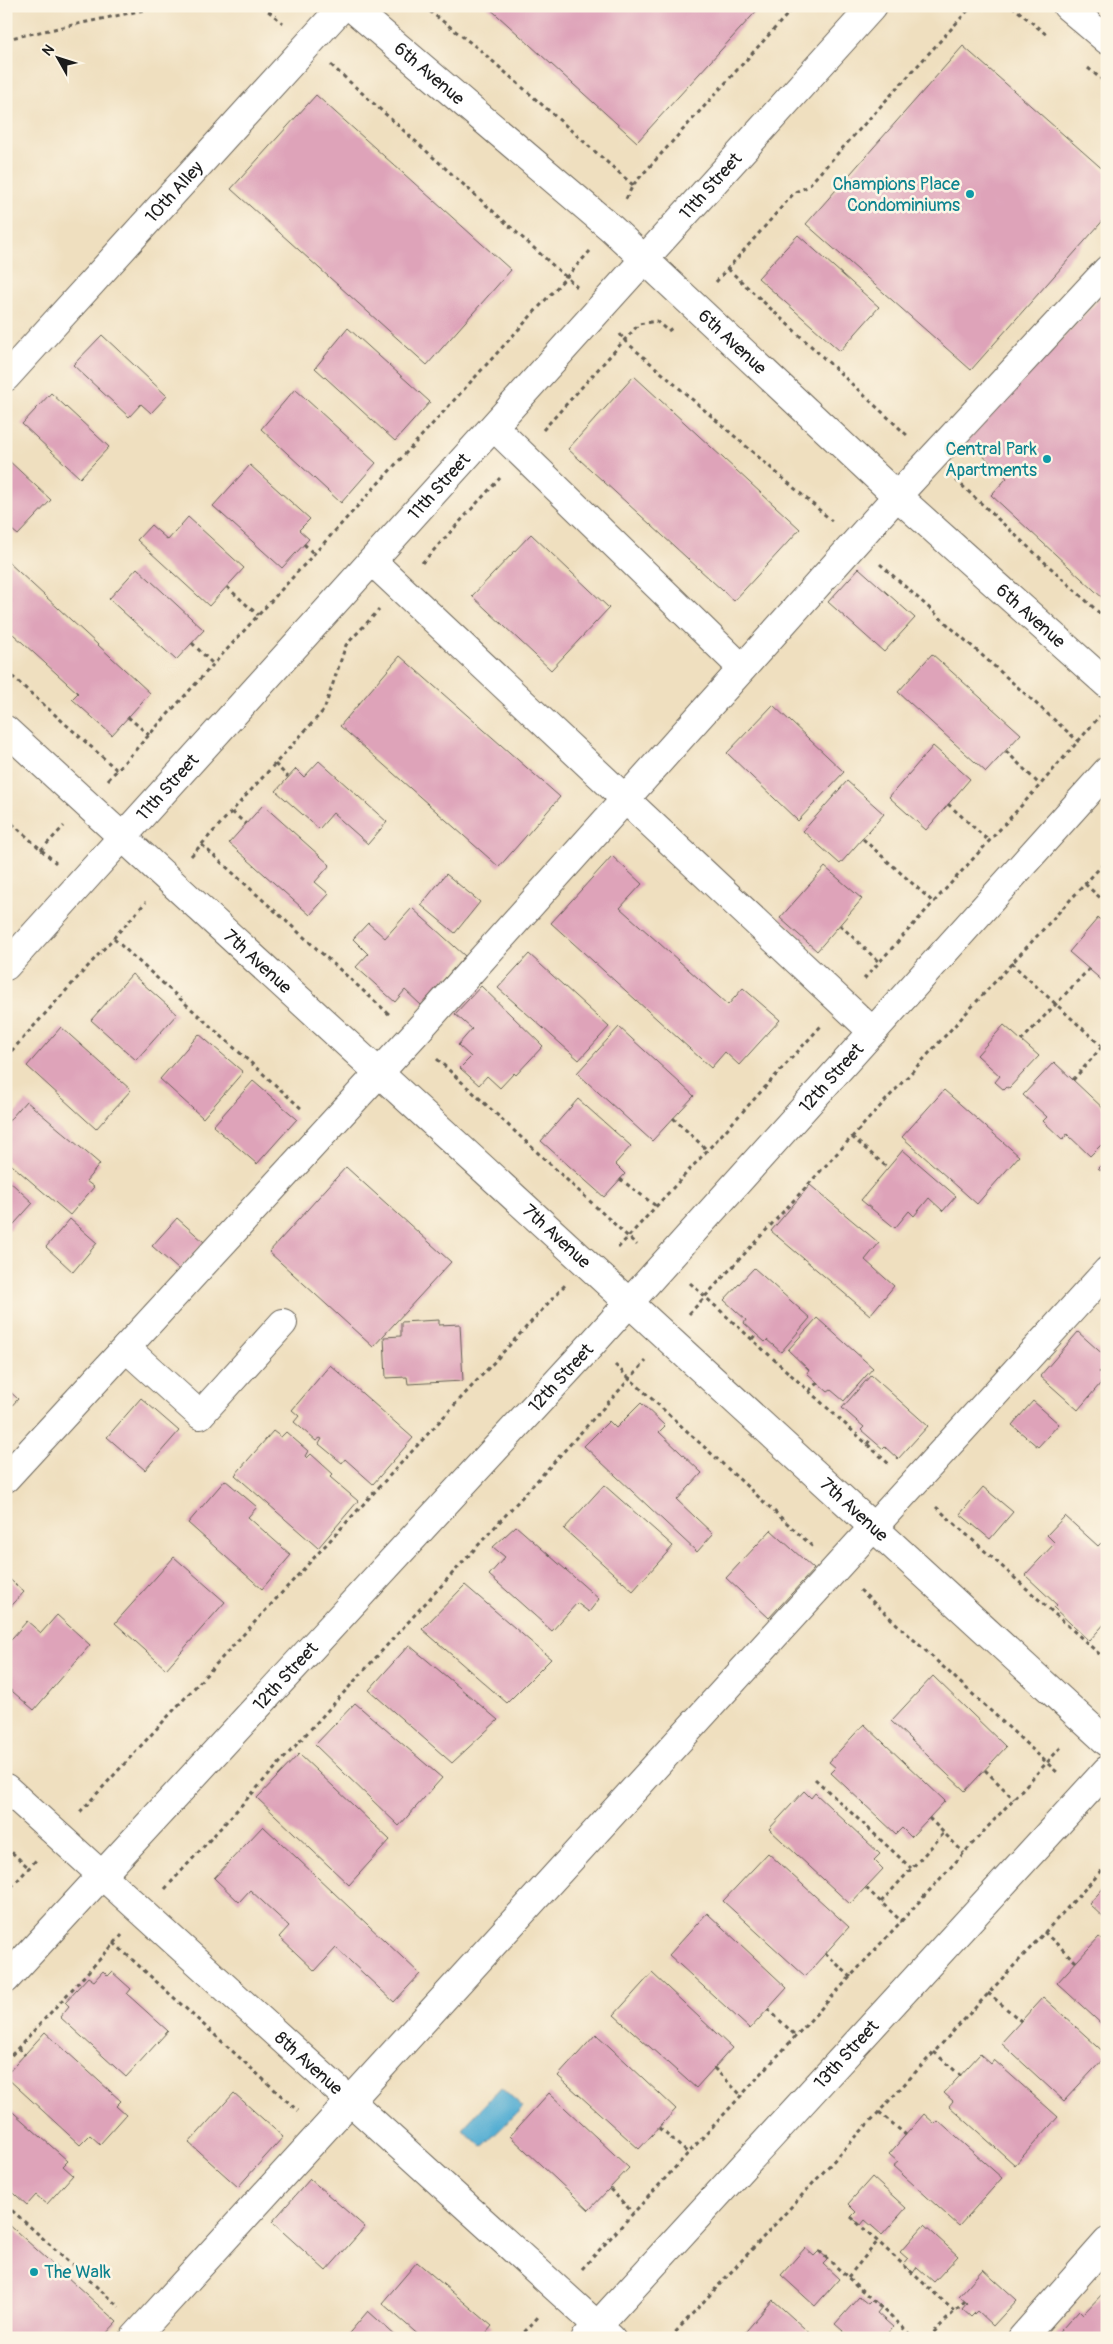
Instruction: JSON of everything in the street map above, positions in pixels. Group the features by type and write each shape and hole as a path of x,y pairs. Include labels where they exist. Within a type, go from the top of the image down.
{"street":[{"name":"10th Alley","path":"6,377 343,6"},
{"name":"6th Avenue","path":"350,6 611,228 897,496 1107,684"},
{"name":"11th Street","path":"6,966 124,839 600,307 873,6"},
{"path":"1068,6 1107,40"},
{"path":"6,1478 378,1073 897,496 1107,270"},
{"path":"494,427 742,668"},
{"path":"373,562 624,800 873,1032"},
{"name":"7th Avenue","path":"6,730 1107,1742"},
{"name":"12th Street","path":"6,1979 629,1303 1107,771"},
{"path":"138,2333 1107,1271"},
{"path":"126,1348 200,1415 283,1323"},
{"name":"13th Street","path":"598,2334 1107,1770"},
{"name":"8th Avenue","path":"6,1788 561,2292 598,2334"},
{"path":"1022,2338 1107,2242"}],"path":[{"path":"6,37 11,38 163,6"},
{"path":"262,6 307,44 565,278 600,307 625,341 856,542 1079,742"},
{"path":"423,6 480,50 633,185"},
{"path":"86,803 611,228 633,185 795,6"},
{"path":"6,1057 167,878 202,846 324,710 346,646 639,324 656,321 668,331 728,269 795,192 807,187 972,6"},
{"path":"304,544 314,554"},
{"path":"226,587 258,615"},
{"path":"192,643 213,664"},
{"path":"6,671 117,770"},
{"path":"128,717 149,735"},
{"path":"1006,751 1040,785"},
{"path":"275,764 288,777"},
{"path":"948,804 989,841"},
{"path":"232,812 246,824"},
{"path":"6,818 42,850"},
{"path":"863,839 934,902"},
{"path":"6,2061 75,1988 667,1337 1107,860"},
{"path":"1085,884 1107,904"},
{"path":"840,925 880,962"},
{"path":"114,939 325,1131"},
{"path":"1011,963 1107,1052"},
{"path":"1022,1041 1089,969"},
{"path":"1073,1080 1107,1041"},
{"path":"1104,1109 1107,1105"},
{"path":"673,1118 707,1150"},
{"path":"852,1137 888,1168"},
{"path":"620,1179 656,1206"},
{"path":"6,1893 586,1263"},
{"path":"752,1339 756,1334"},
{"path":"809,1392 818,1382"},
{"path":"866,1444 871,1439"},
{"path":"519,2338 902,1922 1084,1721"},
{"path":"985,1770 1014,1799"},
{"path":"815,1779 911,1868"},
{"path":"928,1818 964,1853"},
{"path":"881,1902 944,1833"},
{"path":"6,1847 29,1868"},
{"path":"670,2338 1107,1865"},
{"path":"866,1888 902,1922"},
{"path":"1044,1932 1076,1962"},
{"path":"114,1943 321,2132"},
{"path":"825,1953 851,1977"},
{"path":"988,1993 1020,2021"},
{"path":"768,2009 796,2036"},
{"path":"18,2048 25,2054"},
{"path":"934,2052 961,2076"},
{"path":"714,2068 741,2095"},
{"path":"879,2112 906,2135"},
{"path":"659,2128 688,2154"},
{"path":"610,2189 633,2213"},
{"path":"6,2205 138,2333"},
{"path":"851,2217 954,2311"},
{"path":"848,2277 878,2242"},
{"path":"819,2251 914,2338"},
{"path":"928,2338 965,2301"}],"water":[{"path":"501,2087 523,2107 482,2147 462,2129"}],"building":[{"path":"487,6 761,6 637,142"},
{"name":"Champions Place Condominiums","path":"963,46 1107,173 1107,216 971,370 806,224"},
{"path":"316,95 511,270 427,365 231,189"},
{"path":"798,235 879,307 840,351 758,278"},
{"name":"Central Park Apartments","path":"1107,291 1107,602 991,495 1007,478 967,441"},
{"path":"348,328 430,402 395,441 315,368"},
{"path":"102,335 167,396 151,413 141,404 129,417 73,365"},
{"path":"634,376 800,529 734,601 568,449"},
{"path":"295,389 376,463 341,503 261,429"},
{"path":"51,393 109,447 80,478 22,424"},
{"path":"6,458 51,500 18,535 6,525"},
{"path":"250,465 310,519 299,530 309,539 282,568 213,506"},
{"path":"188,517 244,568 209,606 137,540 151,525 168,540"},
{"path":"531,534 609,608 551,670 472,596"},
{"path":"6,560 150,693 112,735 72,699 78,693 13,634 8,640 6,639"},
{"path":"137,568 204,630 176,660 109,599"},
{"path":"859,568 915,618 884,652 828,602"},
{"path":"932,654 1021,734 986,772 898,692"},
{"path":"400,656 560,797 499,867 340,726"},
{"path":"773,705 844,772 798,821 727,753"},
{"path":"933,746 970,779 926,830 889,797"},
{"path":"319,761 387,822 368,844 333,813 319,829 276,791 296,769 304,777"},
{"path":"847,781 884,814 840,864 803,831"},
{"path":"263,805 330,865 315,882 329,894 310,915 229,843"},
{"path":"612,856 642,884 620,908 728,1005 743,988 780,1020 739,1065 725,1052 711,1068 551,923"},
{"path":"825,867 862,899 817,951 780,918"},
{"path":"446,874 480,902 455,933 421,905"},
{"path":"412,908 465,956 421,1005 405,990 395,1002 356,967 368,954 353,939 368,923 385,938"},
{"path":"1098,918 1107,925 1107,981 1105,983 1069,952"},
{"path":"529,954 609,1027 579,1060 498,988"},
{"path":"132,974 177,1014 136,1060 91,1020"},
{"path":"481,986 543,1046 516,1075 514,1073 500,1088 487,1076 479,1085 460,1068 471,1057 458,1045 472,1029 455,1014"},
{"path":"1004,1025 1039,1056 1009,1088 1007,1087 1004,1090 995,1082 1000,1076 977,1055"},
{"path":"61,1027 131,1090 96,1129 27,1066"},
{"path":"619,1027 694,1096 652,1141 577,1073"},
{"path":"199,1034 243,1072 203,1118 160,1079"},
{"path":"1054,1062 1107,1112 1107,1139 1090,1156 1067,1134 1063,1140 1043,1121 1047,1117 1023,1095"},
{"path":"253,1081 297,1119 257,1164 213,1126"},
{"path":"944,1090 1019,1156 977,1204 902,1137"},
{"path":"578,1099 631,1146 615,1164 625,1174 604,1197 541,1141"},
{"path":"26,1101 100,1164 86,1181 94,1187 70,1215 6,1160 6,1124"},
{"path":"903,1150 956,1196 943,1211 929,1198 914,1216 909,1211 895,1228 861,1200"},
{"path":"1107,1159 1107,1175 1098,1168"},
{"path":"346,1167 451,1262 373,1347 269,1252"},
{"path":"6,1178 33,1203 6,1233"},
{"path":"810,1185 879,1243 865,1260 894,1286 870,1315 771,1231"},
{"path":"177,1218 204,1242 179,1270 152,1246"},
{"path":"70,1219 97,1243 73,1272 46,1247"},
{"path":"754,1268 810,1318 781,1352 767,1340 765,1342 756,1334 744,1323 746,1320 724,1300"},
{"path":"817,1318 873,1368 844,1401 831,1390 828,1392 807,1373 809,1370 788,1350"},
{"path":"439,1320 439,1325 460,1324 463,1381 408,1384 407,1377 386,1378 384,1337 401,1336 401,1322"},
{"path":"1078,1332 1107,1358 1107,1364 1099,1372 1106,1377 1078,1410 1040,1376"},
{"path":"330,1365 413,1438 373,1484 345,1459 342,1463 319,1444 322,1439 320,1438 316,1441 294,1422 299,1416 292,1410"},
{"path":"871,1375 928,1426 898,1459 861,1430 864,1427 842,1408"},
{"path":"6,1388 18,1399 6,1412"},
{"path":"141,1398 179,1431 145,1470 107,1437"},
{"path":"1033,1401 1059,1424 1038,1447 1012,1425"},
{"path":"641,1403 665,1426 659,1432 702,1473 677,1500 713,1534 697,1552 584,1446 609,1421 616,1428"},
{"path":"273,1431 281,1437 286,1432 308,1451 305,1456 307,1458 311,1454 333,1474 330,1477 358,1501 318,1548 235,1475"},
{"path":"225,1480 257,1507 248,1517 291,1555 262,1589 188,1523"},
{"path":"604,1485 673,1546 633,1591 564,1529"},
{"path":"983,1487 1013,1512 990,1539 960,1514"},
{"path":"1065,1516 1098,1546 1101,1543 1107,1549 1107,1621 1089,1641 1054,1608 1057,1605 1025,1575 1055,1543 1047,1535"},
{"path":"516,1526 599,1599 589,1612 577,1603 552,1631 489,1575 505,1557 493,1547"},
{"path":"771,1530 814,1569 769,1618 726,1578"},
{"path":"174,1557 225,1602 166,1669 115,1623"},
{"path":"6,1576 24,1592 6,1612"},
{"path":"465,1585 551,1659 507,1703 422,1629"},
{"path":"57,1615 90,1645 34,1710 6,1686 6,1645 27,1621 41,1633"},
{"path":"409,1645 498,1720 452,1763 369,1690"},
{"path":"933,1676 1006,1747 965,1791 891,1721"},
{"path":"355,1703 442,1778 399,1826 315,1745"},
{"path":"864,1724 945,1801 911,1837 902,1828 896,1834 831,1773 836,1768 829,1762"},
{"path":"299,1754 390,1840 349,1885 257,1798"},
{"path":"804,1791 811,1798 815,1793 880,1854 874,1860 883,1869 850,1904 769,1829"},
{"path":"263,1826 420,1974 394,2002 336,1948 315,1971 279,1937 289,1926 250,1890 239,1902 214,1878"},
{"path":"768,1853 849,1927 805,1976 723,1901"},
{"path":"1107,1884 1107,1921 1089,1904"},
{"path":"707,1913 787,1988 750,2029 669,1955"},
{"path":"1099,1937 1107,1944 1107,2029 1057,1983"},
{"path":"103,1971 108,1976 112,1972 131,1989 127,1994 168,2031 126,2077 60,2017 69,2006 65,2002 88,1977 94,1981"},
{"path":"652,1973 732,2048 696,2088 614,2015"},
{"path":"1043,1997 1107,2055 1064,2101 1001,2043"},
{"path":"45,2032 121,2101 116,2106 126,2115 100,2144 90,2135 80,2145 6,2077"},
{"path":"596,2034 676,2109 639,2149 558,2076"},
{"path":"980,2054 991,2064 994,2060 1058,2117 1015,2165 949,2106 953,2101 944,2093"},
{"path":"234,2093 283,2137 238,2187 189,2143"},
{"path":"549,2093 629,2168 589,2210 510,2136"},
{"path":"6,2106 68,2161 63,2166 73,2175 47,2204 36,2195 27,2205 6,2186"},
{"path":"924,2114 935,2124 938,2121 1002,2178 959,2226 893,2166 898,2162 889,2154"},
{"path":"872,2177 906,2208 882,2235 865,2220 861,2225 851,2217 856,2212 848,2204"},
{"path":"310,2179 365,2227 326,2271 272,2222"},
{"name":"The Walk","path":"6,2222 117,2322 102,2338 6,2338"},
{"path":"924,2225 958,2256 934,2282 917,2267 913,2273 904,2264 908,2259 900,2252"},
{"path":"805,2248 814,2256 819,2251 828,2259 823,2264 839,2279 815,2306 781,2275"},
{"path":"417,2262 492,2326 482,2338 422,2338 382,2303"},
{"path":"983,2269 1017,2300 993,2326 977,2311 971,2317 962,2309 967,2303 959,2296"},
{"path":"1107,2289 1107,2338 1054,2338 1079,2310 1083,2314"},
{"path":"859,2297 868,2304 873,2299 882,2307 877,2313 893,2327 883,2338 851,2338 835,2324"},
{"path":"773,2300 815,2338 740,2338"},
{"path":"368,2311 398,2338 345,2338"}],"place":[{"name":"Champions Place Condominiums","path":"970,194"},
{"name":"Central Park Apartments","path":"1047,459"},
{"name":"The Walk","path":"34,2272"}]}
